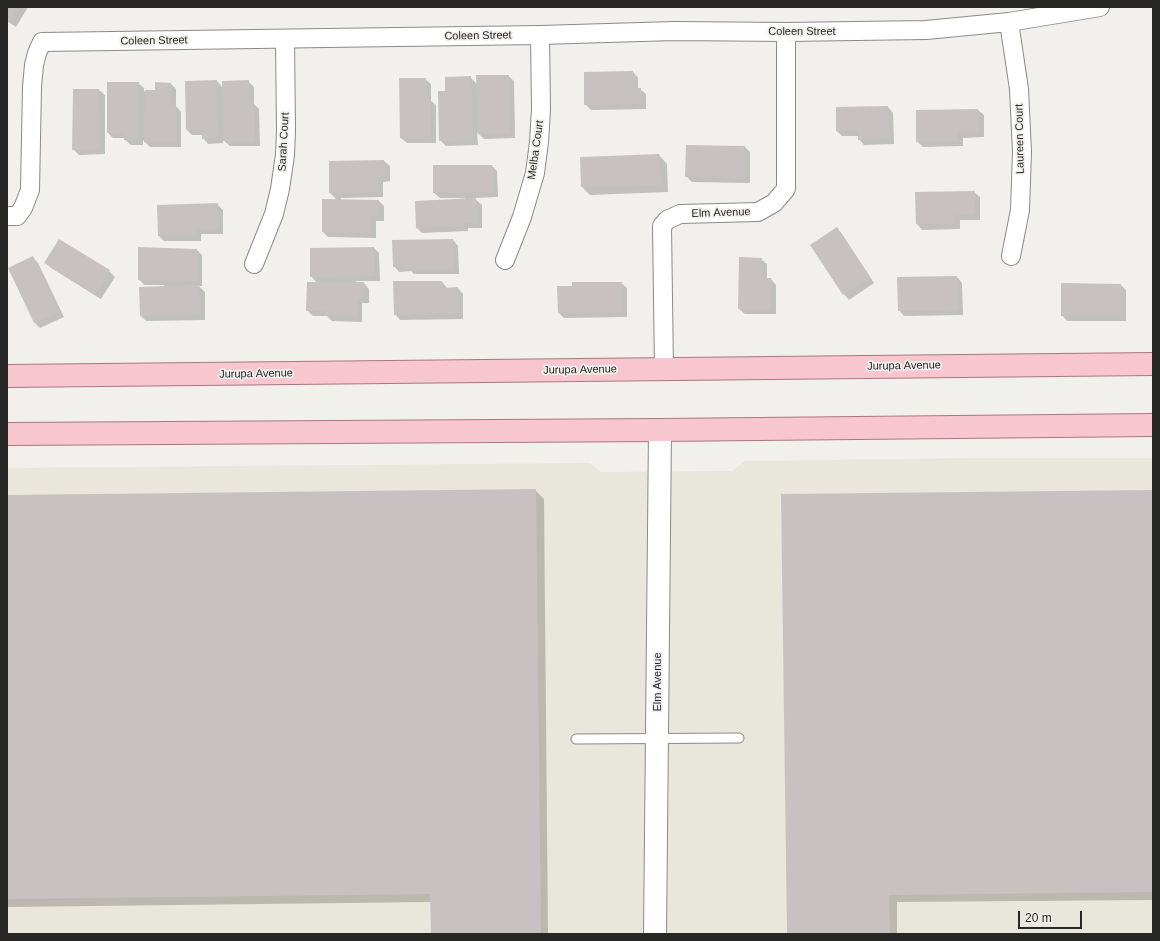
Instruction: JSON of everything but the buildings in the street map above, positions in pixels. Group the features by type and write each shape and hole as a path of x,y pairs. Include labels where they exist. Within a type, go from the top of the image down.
{"main road":[{"name":"Jurupa Avenue","path":"7,376 1153,364"},
{"path":"7,434 1153,425"}],"street":[{"name":"Coleen Street","path":"7,216 17,216 23,208 30,190 34,65 42,42 540,35 675,31 786,32 926,30 1009,22 1100,7"},
{"name":"Laureen Court","path":"1009,22 1019,89 1022,152 1020,210 1011,256"},
{"name":"Elm Avenue","path":"664,370 662,226 667,220 680,214 758,212 774,203 786,189 786,32"},
{"name":"Melba Court","path":"505,260 522,217 535,173 541,109 540,35"},
{"name":"Sarah Court","path":"254,264 274,214 280,189 285,155 285,39"},
{"name":"Elm Avenue","path":"655,934 660,430"}],"lane":[{"path":"576,739 739,738"}],"shaded area":[{"path":"971,458 1153,458 1153,934 7,934 7,468 590,463 601,472 732,471 745,461"}]}
